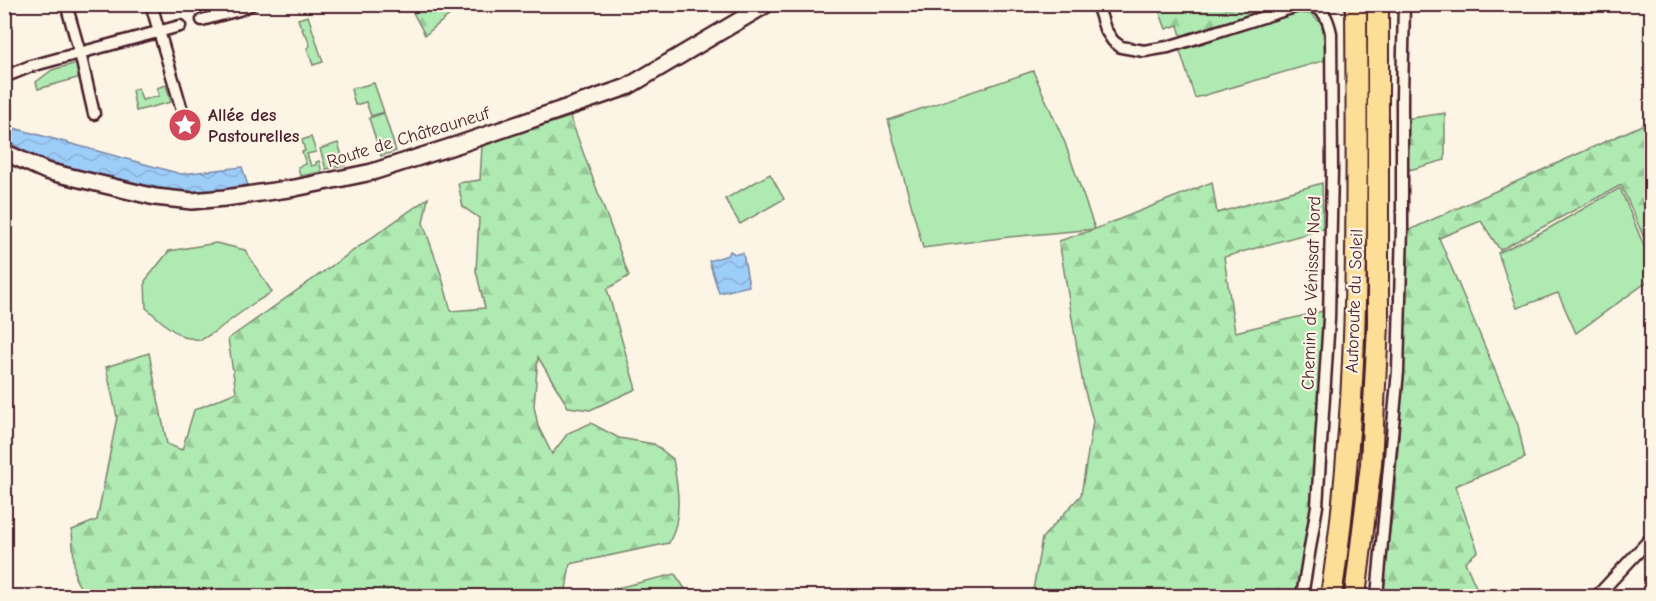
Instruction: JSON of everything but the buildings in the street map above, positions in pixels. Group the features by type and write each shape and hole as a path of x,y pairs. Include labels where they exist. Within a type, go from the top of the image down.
{"highway":[{"name":"Autoroute du Soleil","path":"1331,597 1347,465 1355,324 1356,4"},
{"name":"Autoroute du Soleil","path":"1355,597 1371,464 1378,325 1378,4"}],"main road":[{"name":"Route de Châteauneuf","path":"4,152 46,171 155,197 192,201 296,188 372,172 627,87 767,4"}],"street":[{"path":"66,4 94,114"},
{"path":"150,4 182,110 185,129"},
{"path":"202,20 252,4"},
{"name":"Chemin de Vénissat Nord","path":"1097,4 1105,28 1113,41 1121,47 1144,51 1168,47 1304,4 1322,11 1328,20 1332,169 1329,319 1317,506 1302,597"},
{"path":"1377,597 1398,371 1404,4"},
{"path":"4,77 24,68 180,26"},
{"path":"1597,597 1652,537"}],"green space":[{"path":"409,5 469,5 457,9 425,35"},
{"path":"1157,5 1287,5 1181,36 1178,25 1166,29"},
{"path":"1298,13 1311,14 1322,24 1326,60 1195,98 1179,48"},
{"path":"308,16 323,62 313,65 307,48 310,46 302,29 304,28 298,19"},
{"path":"77,63 81,77 38,89 36,82 52,70"},
{"path":"1033,71 1065,143 1095,229 923,248 888,120"},
{"path":"374,83 384,112 371,116 366,102 355,105 351,89"},
{"path":"166,85 171,102 136,111 132,90 138,88 142,100 159,96 157,88"},
{"path":"384,113 396,151 381,156 369,118"},
{"path":"1445,113 1445,160 1406,171 1405,119"},
{"path":"570,117 629,276 607,289 636,389 590,410 568,407 538,357 534,406 538,426 552,454 568,433 591,423 619,438 654,444 673,459 678,491 678,512 669,543 570,564 565,596 85,596 75,578 72,530 97,520 117,417 106,367 149,353 167,444 182,450 194,410 236,392 228,339 428,198 423,223 451,311 485,308 476,271 479,218 463,207 458,183 480,180 482,145"},
{"path":"1651,121 1651,254 1621,185 1500,250 1481,221 1439,238 1518,425 1525,458 1455,486 1478,551 1465,562 1480,596 1380,596 1393,511 1399,435 1407,231"},
{"path":"311,137 316,152 307,154 311,166 316,165 319,161 322,172 300,176 298,167 306,164 302,152 305,151 302,140"},
{"path":"338,143 345,165 326,169 320,149"},
{"path":"770,174 784,199 740,224 725,199"},
{"path":"1212,182 1217,213 1322,183 1323,229 1224,257 1235,332 1323,311 1313,507 1299,596 1032,596 1042,538 1081,495 1093,421 1083,384 1059,241"},
{"path":"1620,188 1651,263 1651,279 1576,333 1558,293 1517,308 1498,253 1544,231"},
{"path":"216,243 245,250 272,292 201,340 183,337 146,308 145,281 169,251"},
{"path":"675,574 690,596 583,596"}],"water":[{"path":"4,113 14,128 181,174 242,167 248,186 210,191 169,189 56,163 29,153 5,139"},
{"path":"730,251 735,254 743,253 749,286 719,293 709,261 728,255"}],"place":[{"name":"Allée des Pastourelles","path":"185,125"}]}
